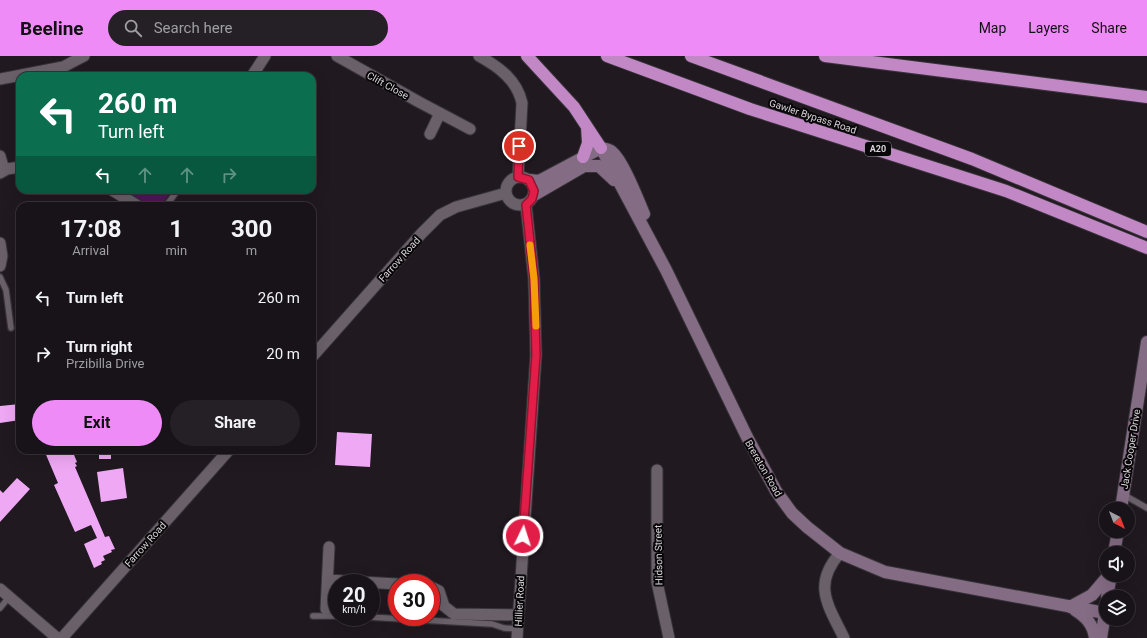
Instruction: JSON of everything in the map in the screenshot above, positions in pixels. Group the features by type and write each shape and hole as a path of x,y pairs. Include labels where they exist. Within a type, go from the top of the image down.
{"highway":[{"path":"527,56 558,88 601,148"},
{"name":"Gawler Bypass Road","path":"607,56 750,109 1006,191 1147,248"},
{"name":"Gawler Bypass Road","path":"691,56 972,159 1147,232"},
{"path":"825,56 1147,97"},
{"path":"1129,94 1147,90"},
{"path":"583,157 588,143 587,127"}],"street":[{"path":"37,72 63,67 84,56"},
{"path":"255,72 265,56"},
{"name":"Clift Close","path":"337,56 470,129"},
{"path":"479,56 501,71 516,84 520,93 522,103 523,179"},
{"path":"0,79 16,76"},
{"path":"430,134 440,113"},
{"path":"523,179 534,187 534,195 526,205 513,204 506,193 510,181 523,179 539,181 601,148"},
{"name":"Brereton Road","path":"601,148 666,270 747,437 776,491 792,512 807,527 840,553 885,572 1070,607 1099,609"},
{"name":"Brereton Road","path":"601,148 612,152 622,167 637,197 666,270"},
{"path":"0,156 2,172 16,168"},
{"name":"Brereton Road","path":"534,195 584,166 589,165 599,166 605,170 626,195"},
{"name":"Farrow Road","path":"316,352 421,234 440,215 474,201 506,193"},
{"path":"118,194 132,202"},
{"name":"Hillier Road","path":"517,634 536,355 534,279 526,205"},
{"path":"0,243 2,256 0,266"},
{"name":"Jack Cooper Drive","path":"1122,502 1147,342"},
{"name":"Farrow Road","path":"62,638 225,454"},
{"name":"Hidson Street","path":"657,470 657,582 669,638"},
{"path":"328,574 329,547"},
{"path":"840,553 830,565 824,583 829,608 844,638"},
{"path":"326,609 328,580"},
{"path":"1095,638 1093,628 1085,617 1070,607 1092,595 1104,582"},
{"path":"0,589 57,638"},
{"path":"440,594 444,606 454,614 518,615"},
{"path":"1101,638 1103,626"}],"lane":[{"path":"0,277 6,290 11,328"},
{"path":"1123,495 1147,508"},
{"path":"0,608 9,597"},
{"path":"313,616 328,616"},
{"path":"380,618 492,624 517,634"}],"shaded area":[{"path":"129,194 169,194 164,202 141,202"}],"building":[{"path":"16,404 16,421 0,423 0,406"},
{"path":"337,432 372,434 370,467 335,465"},
{"path":"46,454 74,454 77,462 75,463 77,466 75,467 105,537 109,536 115,549 103,556 105,560 101,562 102,564 94,568 84,544 97,538 91,525 75,532 54,485 58,483"},
{"path":"99,454 111,454 111,459 99,459"},
{"path":"123,468 127,498 101,502 97,472"},
{"path":"17,478 30,489 0,522 0,490 3,493"}],"slow traffic":[{"path":"530,245 534,279 536,326"}],"route":[{"path":"519,146 518,177 526,178 534,187 534,195 526,205 536,310 536,355 523,536"}]}
